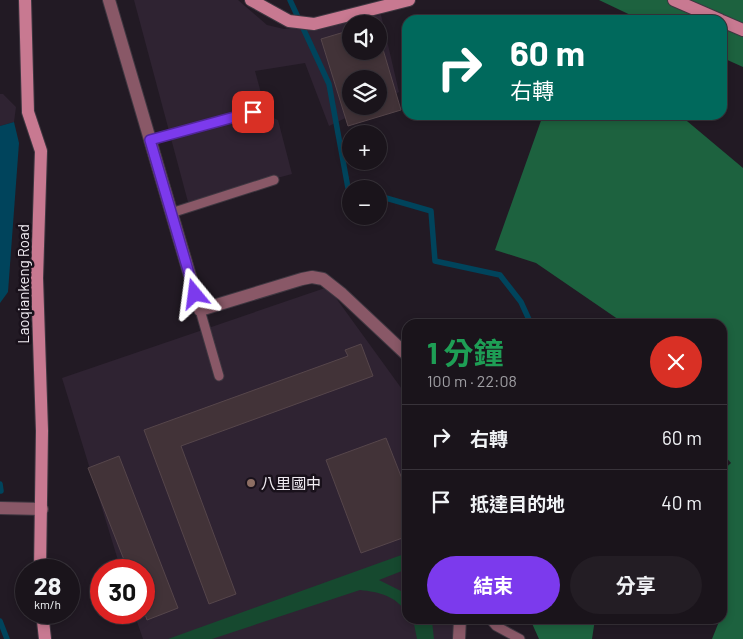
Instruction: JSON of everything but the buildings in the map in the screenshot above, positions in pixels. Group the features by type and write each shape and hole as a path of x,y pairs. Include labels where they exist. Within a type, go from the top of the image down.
{"street":[{"name":"Laoqiankeng Road","path":"25,0 28,112 41,150 37,278 42,431 40,559"},
{"path":"109,0 200,310 312,276 323,279 342,294 402,350"},
{"path":"252,0 288,21 314,24 409,0"},
{"path":"674,0 709,15"},
{"path":"727,23 743,30"},
{"path":"0,508 42,509"},
{"path":"43,624 45,639"},
{"path":"459,639 460,624"}],"lane":[{"path":"150,140 253,112"},
{"path":"171,213 274,180"},
{"path":"200,310 219,376"},
{"path":"494,624 520,639"}],"shaded area":[{"path":"134,0 238,0 267,25 284,29 342,21 342,60 387,60 387,41 399,92 387,98 387,70 342,70 342,115 352,115 329,126 305,63 255,71 267,115 278,120 292,174 188,202"},
{"path":"0,94 3,94 16,107 14,122 0,126"},
{"name":"八里國中","path":"328,287 402,389 402,624 454,624 453,639 143,639 138,624 155,624 155,559 118,559 62,378"}],"green space":[{"path":"599,0 743,0 743,67 727,60 727,15 630,15"},
{"path":"541,120 686,120 743,168 743,639 712,639 718,624 727,624 727,467 731,463 727,458 727,319 618,319 536,263 495,250"},
{"path":"402,555 402,571 379,580 402,592 402,607 387,596 360,590 212,639 168,639"},
{"path":"414,624 432,624 434,639 417,639"},
{"path":"532,624 594,624 592,639 539,639"}],"water":[{"path":"14,122 19,143 8,292 0,303 0,126"}],"waterway":[{"path":"290,0 329,84 347,180"},
{"path":"387,198 431,211 435,261 500,275 521,302 529,319"},
{"path":"0,484 1,491"},
{"path":"0,621 7,639"}],"place":[{"name":"八里國中","path":"251,483"}],"route":[{"path":"195,294 150,140 253,112"}]}
